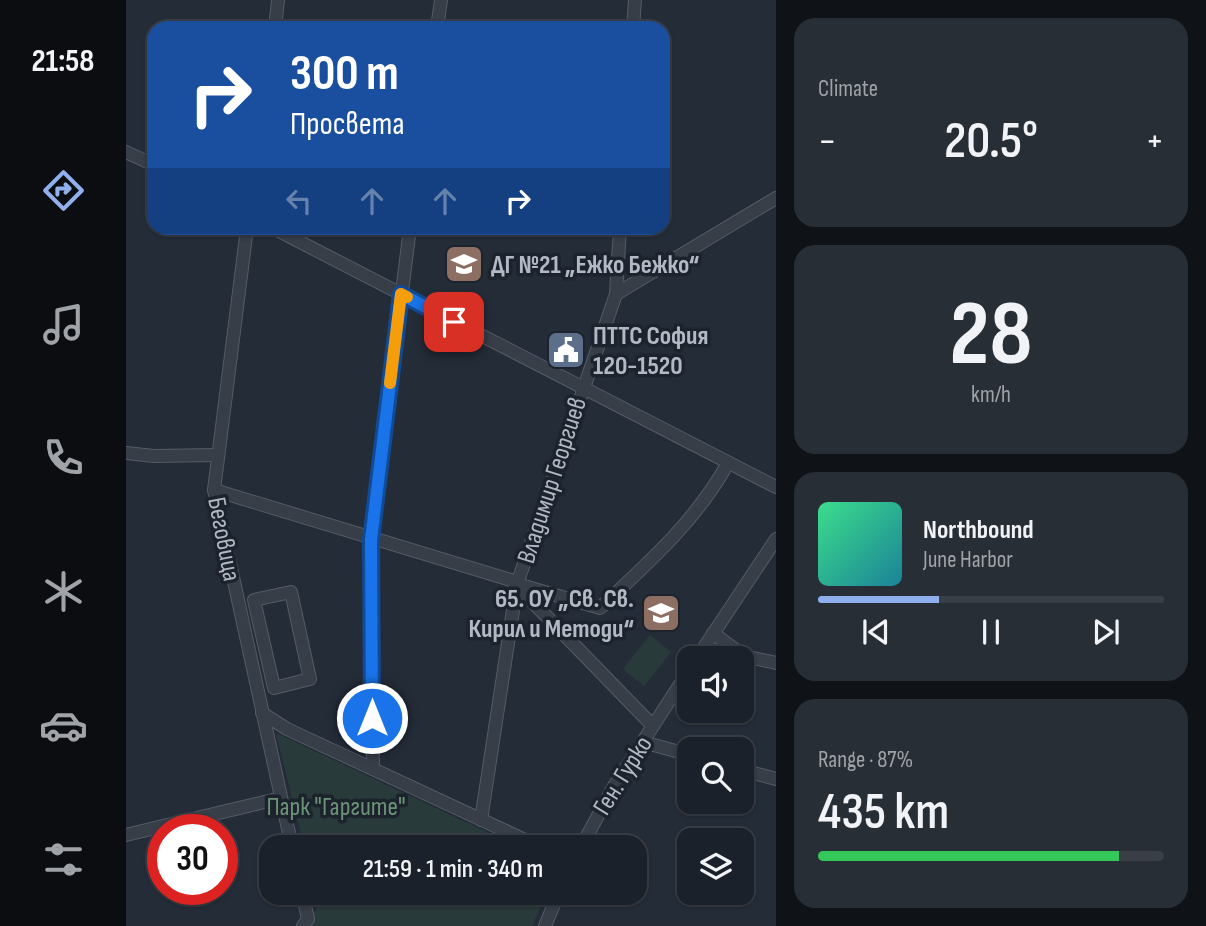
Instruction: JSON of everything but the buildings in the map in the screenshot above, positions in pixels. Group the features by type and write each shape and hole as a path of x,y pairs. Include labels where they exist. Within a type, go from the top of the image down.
{"street":[{"path":"276,21 278,0"},
{"path":"438,21 441,0"},
{"path":"634,21 635,0"},
{"path":"126,152 147,162"},
{"path":"616,294 775,198"},
{"name":"Беговица","path":"246,235 214,490 289,835"},
{"path":"287,235 775,486"},
{"path":"373,769 371,540 409,235"},
{"name":"Владимир Георгиев","path":"481,820 517,583 616,294 620,235"},
{"path":"126,453 155,456 217,455"},
{"path":"214,490 600,608 683,529 713,490 728,463"},
{"path":"705,646 775,541"},
{"path":"517,583 653,726"},
{"path":"291,592 310,680 274,688 258,619 254,600 291,592"},
{"path":"242,623 258,619"},
{"path":"713,633 744,656 775,663"},
{"name":"Ген. Гурко","path":"587,835 677,689"},
{"path":"262,713 287,729 514,835"},
{"path":"643,742 677,751"},
{"path":"754,773 775,779"},
{"path":"126,835 281,798"},
{"path":"545,926 554,905"}],"green space":[{"path":"650,635 671,652 644,686 623,669"},
{"name":"Парк \"Гаргите\"","path":"276,733 493,835 301,835"},
{"name":"Парк \"Гаргите\"","path":"318,905 542,905 532,926 308,926"}],"slow traffic":[{"path":"390,383 401,294 407,297"}],"place":[{"name":"ДГ №21 „Ежко Бежко“","path":"464,264"},
{"name":"ПТТС София 120-1520","path":"566,350"},
{"name":"65. ОУ „Св. Св. Кирил и Методи“","path":"661,613"}],"route":[{"path":"372,718 371,540 401,294 454,322"}]}
